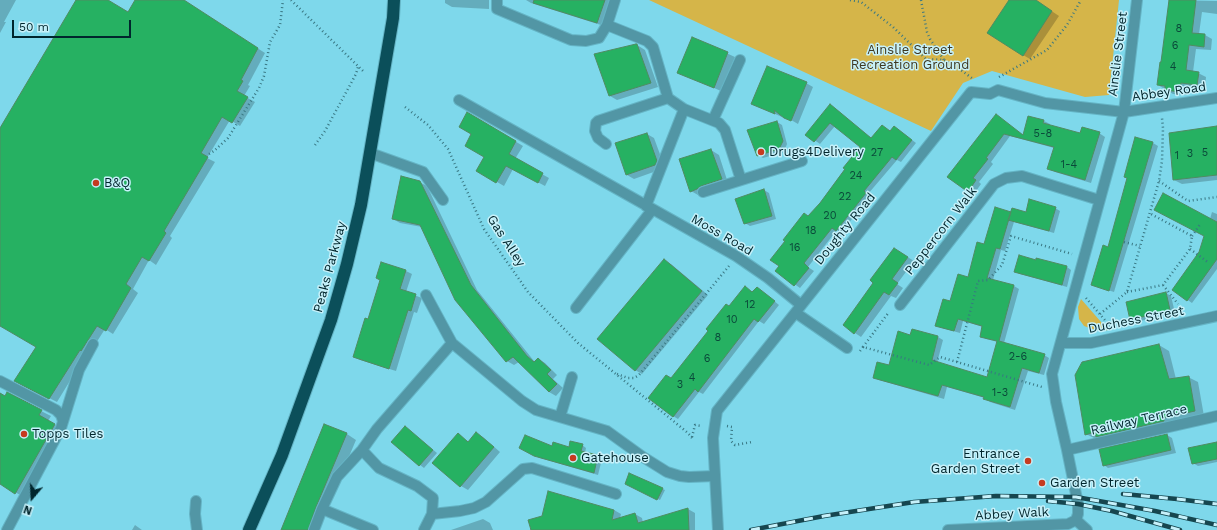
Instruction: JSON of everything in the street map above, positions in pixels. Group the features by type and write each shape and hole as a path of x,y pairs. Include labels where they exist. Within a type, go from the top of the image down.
{"highway":[{"name":"Peaks Parkway","path":"249,530 282,455 331,320 347,264 361,205 393,18 394,0"}],"street":[{"path":"497,0 497,8 571,40 586,41 599,38 607,26 615,0"},
{"name":"Ainslie Street","path":"1124,112 1137,0"},
{"path":"607,26 647,41 653,46 668,98 684,109 719,123 725,130 741,180"},
{"path":"713,120 740,60"},
{"name":"Doughty Road","path":"718,530 713,438 717,411 971,92 990,94 998,90 1045,102 1124,112"},
{"path":"606,144 598,138 595,131 596,123 598,121 668,98"},
{"name":"Abbey Road","path":"1124,112 1217,98"},
{"name":"Moss Road","path":"459,100 625,195 736,256 768,278 799,309 847,348"},
{"path":"576,308 649,208 684,109"},
{"path":"1087,530 1076,520 1078,514 1078,504 1054,391 1052,374 1124,112"},
{"path":"370,153 423,172 443,200"},
{"path":"703,192 802,161"},
{"name":"Peppercorn Walk","path":"900,305 994,184 1006,178 1022,176 1099,200"},
{"path":"426,296 452,343 522,401 536,410 607,431 667,472 689,477 715,476"},
{"name":"Duchess Street","path":"1060,343 1091,343 1217,316"},
{"path":"314,530 337,477 362,450 377,429 452,343"},
{"path":"7,530 61,428 79,370 93,344"},
{"path":"560,417 572,377"},
{"path":"0,381 56,410 64,421"},
{"name":"Railway Terrace","path":"1067,450 1217,416"},
{"path":"362,450 379,468 417,486 433,498 432,514 424,530"},
{"path":"432,514 474,508 486,502 523,469 532,468 616,494"},
{"path":"196,501 195,514 197,530"},
{"path":"322,509 373,530"},
{"name":"Abbey Walk","path":"948,530 1068,524 1076,520"}],"path":[{"path":"209,154 228,138 259,88 264,76 270,42 280,24 283,0"},
{"path":"291,0 363,71"},
{"path":"850,0 861,2 894,27 926,59 944,60"},
{"path":"921,0 927,32 944,60 961,70 990,94"},
{"path":"993,80 1046,50 1066,25 1081,0"},
{"path":"315,145 329,124 356,74 358,67"},
{"name":"Gas Alley","path":"405,107 428,125 448,149 484,229 528,292 578,343 680,425 692,438 695,424"},
{"path":"1127,292 1159,182 1162,161 1163,128"},
{"path":"1159,182 1188,201 1217,197"},
{"path":"1149,213 1192,236"},
{"path":"1100,314 1127,292 1163,285 1190,249 1192,236 1201,223"},
{"path":"957,362 978,281 988,280 1002,265 1010,236 1084,257"},
{"path":"1124,242 1140,246"},
{"path":"1190,249 1209,263"},
{"path":"613,372 628,378 634,378 639,375 736,256"},
{"path":"1163,285 1178,304"},
{"path":"1076,286 1119,338"},
{"path":"847,348 857,354 894,306 900,305"},
{"path":"863,347 929,365 940,357 1054,391"},
{"path":"732,426 731,441 734,445 752,442"}],"green space":[{"name":"Ainslie Street Recreation Ground","path":"649,0 1119,0 1109,95 1085,97 992,71 963,83 931,131"},
{"path":"1081,299 1108,330 1095,330 1084,326 1079,319 1078,307"}],"building":[{"name":"B&Q","path":"76,0 108,0 128,12 135,0 184,0 258,48 241,80 243,81 237,91 248,97 232,123 222,117 201,153 208,157 164,231 166,233 149,261 142,257 126,284 131,288 106,331 97,326 49,399 14,381 36,347 0,326 0,128"},
{"path":"534,0 605,0 597,23 533,3"},
{"path":"1009,0 1036,0 1052,11 1023,56 987,33"},
{"path":"1169,0 1196,0 1192,33 1205,34 1204,47 1189,45 1186,70 1199,72 1197,85 1181,83 1180,92 1165,90 1165,86 1157,85"},
{"path":"692,37 728,52 714,88 677,73"},
{"path":"637,44 651,83 609,96 594,54"},
{"path":"767,66 807,82 791,121 784,118 774,110 775,114 751,104"},
{"path":"830,104 871,138 882,125 890,131 894,126 912,140 896,160 892,157 864,191 866,193 836,231 832,228 804,263 809,268 794,286 775,271 779,266 770,260 804,213 808,216 820,203 845,169 843,168 860,147 830,123 814,142 805,135"},
{"path":"467,112 516,141 509,154 543,173 538,183 506,166 496,183 476,171 484,157 465,146 471,134 459,127"},
{"path":"996,114 1023,135 1028,116 1044,120 1043,123 1080,133 1082,127 1100,132 1085,180 1047,169 1054,147 1004,134 986,158 988,159 973,178 976,180 968,192 947,177"},
{"path":"777,121 783,141 779,149 757,156 747,130"},
{"path":"1217,126 1217,175 1173,180 1169,133"},
{"path":"647,133 657,161 655,165 626,175 615,143"},
{"path":"1135,137 1153,142 1109,291 1091,285 1103,245 1108,247 1127,178 1124,177"},
{"path":"711,149 722,179 701,186 690,192 679,159"},
{"path":"401,176 420,181 471,285 527,356 534,362 538,358 551,370 547,374 557,384 549,392 513,357 506,362 455,300 420,225 392,219"},
{"path":"764,189 772,216 744,224 735,199"},
{"path":"1163,193 1217,222 1217,259 1187,301 1172,290 1199,252 1204,236 1154,210"},
{"path":"1029,199 1056,207 1049,231 1008,220 1012,208 1026,212"},
{"path":"995,207 1011,212 1000,249 996,248 987,278 1014,285 999,341 1045,354 1039,373 1022,368 1010,407 983,399 984,397 942,385 938,396 873,378 877,362 889,365 898,331 910,335 912,329 938,336 932,360 987,377 997,341 980,337 982,326 958,319 954,331 935,326 943,299 950,301 958,274 968,277 977,242 984,244"},
{"path":"894,248 908,257 892,279 898,283 889,295 884,292 854,334 843,325 873,283 870,280"},
{"path":"1019,255 1067,266 1062,285 1014,272"},
{"path":"664,259 702,291 635,371 597,339"},
{"path":"381,262 406,270 400,289 416,294 411,311 408,310 389,369 353,357 365,318 368,319 380,280 376,278"},
{"path":"745,286 752,292 757,287 775,301 758,322 754,319 698,392 695,389 673,417 648,398 666,375 671,378 708,331 706,329 726,304 729,306"},
{"path":"1166,292 1170,310 1130,320 1126,302"},
{"path":"1159,344 1169,379 1189,376 1195,411 1164,418 1164,421 1096,437 1095,432 1085,435 1075,375 1082,362"},
{"path":"7,392 42,410 39,415 55,424 15,494 0,484 0,393 5,396"},
{"path":"324,424 347,433 308,530 281,530"},
{"path":"405,426 433,450 419,466 391,442"},
{"path":"476,432 494,447 460,487 432,463 458,433 468,442"},
{"path":"1167,434 1171,450 1103,466 1099,449"},
{"name":"Gatehouse","path":"525,435 552,446 553,442 569,447 570,441 583,444 581,451 598,455 594,473 534,456 519,448"},
{"path":"1217,442 1217,459 1192,464 1188,448"},
{"path":"629,473 663,488 657,500 625,484"},
{"path":"548,491 614,510 612,520 635,513 638,523 688,508 689,530 531,530 528,520 542,516"}],"railway":[{"path":"1123,494 1217,504"},
{"path":"751,530 824,516 914,502 996,496 1076,497 1155,511 1217,525"},
{"path":"1048,501 1078,504 1112,511 1180,530"}],"place":[{"name":"Drugs4Delivery","path":"761,152"},
{"name":"B&Q","path":"96,183"},
{"name":"Topps Tiles","path":"24,434"},
{"name":"Gatehouse","path":"573,458"},
{"name":"Entrance Garden Street","path":"1028,461"},
{"name":"Garden Street","path":"1042,483"}]}
